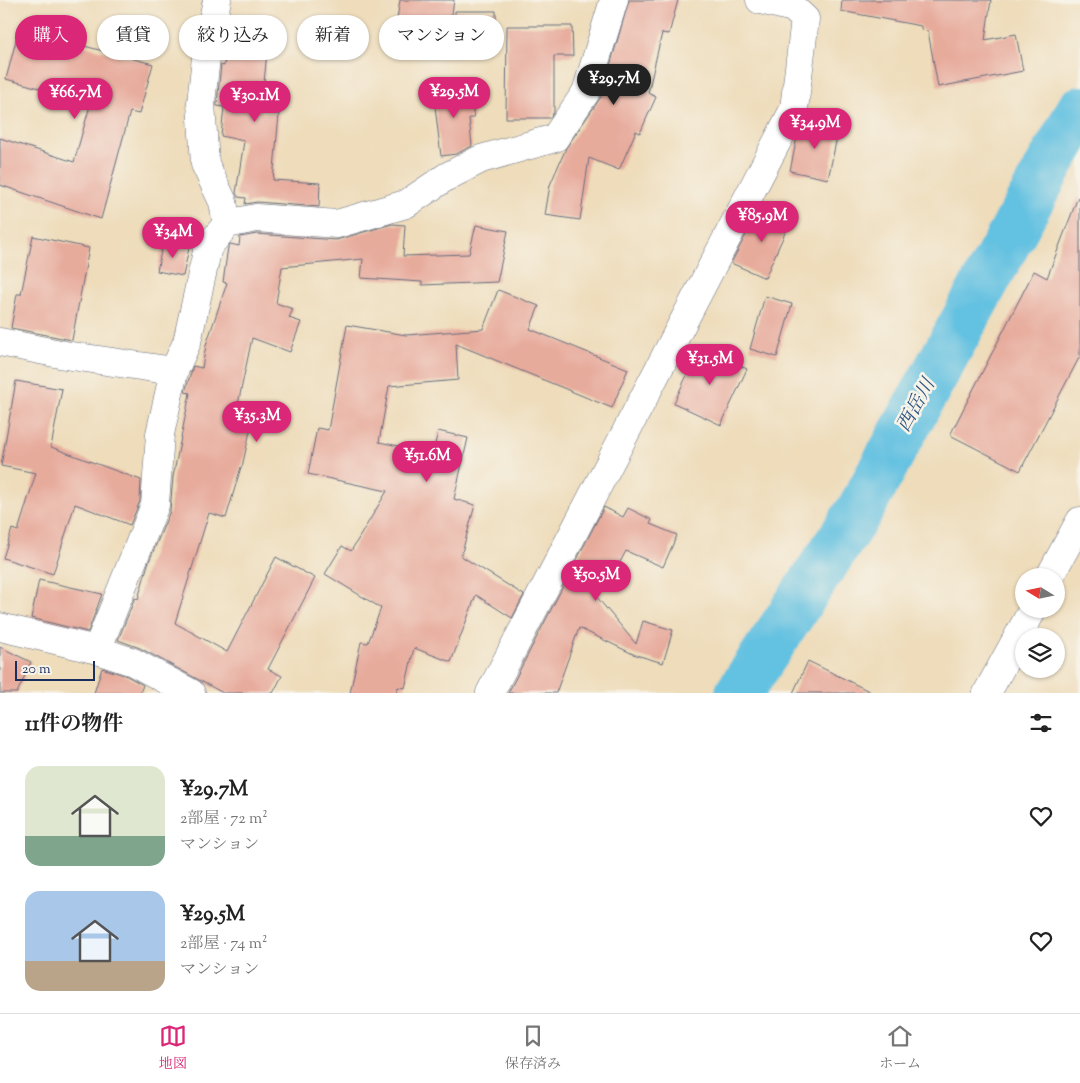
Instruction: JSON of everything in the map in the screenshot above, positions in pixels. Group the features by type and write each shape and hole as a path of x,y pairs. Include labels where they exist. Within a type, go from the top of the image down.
{"main road":[{"path":"217,0 207,48 201,103 205,164 223,202 226,224"},
{"path":"97,650 154,505 160,434 174,371 187,342 208,247 226,224 256,218 337,224 406,204 446,176 481,159 555,138 586,92 614,0"},
{"path":"490,693 794,109 805,19 792,8 760,0"},
{"path":"0,342 65,356 174,371"},
{"path":"1054,568 1080,521"},
{"path":"986,693 1028,618"},
{"path":"0,627 97,650 133,662 191,693"}],"building":[{"path":"400,0 454,0 452,15 398,15"},
{"path":"629,0 678,0 669,34 662,33 648,93 656,97 640,133 636,131 619,170 589,158 580,220 545,215 550,185 566,148 601,97"},
{"path":"842,0 991,0 985,40 1016,34 1023,71 938,87 928,31 921,30 921,26 841,11"},
{"path":"455,11 496,11 496,15 455,15"},
{"path":"507,26 572,26 573,56 554,56 554,112 550,118 506,118"},
{"path":"15,44 15,60 87,60 87,47 97,49 97,60 138,60 153,64 139,114 130,112 101,219 0,185 0,138 74,162 91,102 6,79"},
{"path":"225,60 266,60 261,113 279,114 273,180 320,183 319,207 257,202 245,204 246,198 238,197 236,193 244,141 221,136 224,107 217,106 221,65 224,66"},
{"path":"468,85 474,118 469,118 472,146 456,154 441,156 433,90"},
{"path":"805,121 839,128 828,179 790,171 797,137"},
{"path":"1078,197 1080,197 1080,356 1020,471 950,435 1034,271 1047,278"},
{"path":"759,211 792,217 765,278 731,263"},
{"path":"392,224 405,225 403,256 469,254 476,225 508,231 497,282 422,285 422,282 361,278 363,259 282,267 276,303 293,309 289,318 301,322 290,352 252,338 234,423 251,427 242,467 226,518 209,513 175,623 227,652 276,557 315,578 268,669 282,676 273,693 223,693 140,648 118,640 135,598 138,599 148,564 170,511 173,477 190,393 185,392 193,366 202,368 206,345 227,283 223,282 228,247 230,244 239,246 240,237 257,234 336,240"},
{"path":"33,236 89,248 72,340 11,328 17,294 21,294"},
{"path":"163,242 189,248 183,276 157,271"},
{"path":"498,290 539,306 530,329 628,369 612,408 456,344 458,380 389,386 379,442 433,453 438,431 468,438 454,499 475,505 461,556 524,595 512,618 476,595 451,662 414,648 405,688 398,687 396,693 350,693 361,642 368,643 381,608 325,574 342,546 351,551 387,491 308,474 317,428 328,430 347,325 406,335 483,329"},
{"path":"765,296 792,304 777,357 750,349"},
{"path":"700,347 747,369 721,425 674,403"},
{"path":"16,381 62,389 51,447 141,480 140,501 130,525 75,504 53,574 3,558 12,529 18,531 36,473 1,466"},
{"path":"604,507 623,517 628,508 652,520 650,524 677,535 663,567 626,551 618,566 611,562 596,596 636,644 643,621 673,630 663,663 633,654 579,628 556,693 508,693"},
{"path":"39,580 102,594 88,632 31,618"},
{"path":"0,647 31,662 17,693 0,693"},
{"path":"808,661 873,693 793,693"},
{"path":"102,668 127,676 143,685 140,693 94,693"}],"waterway":[{"name":"西岳川","path":"739,693 860,510 1080,110"}]}
